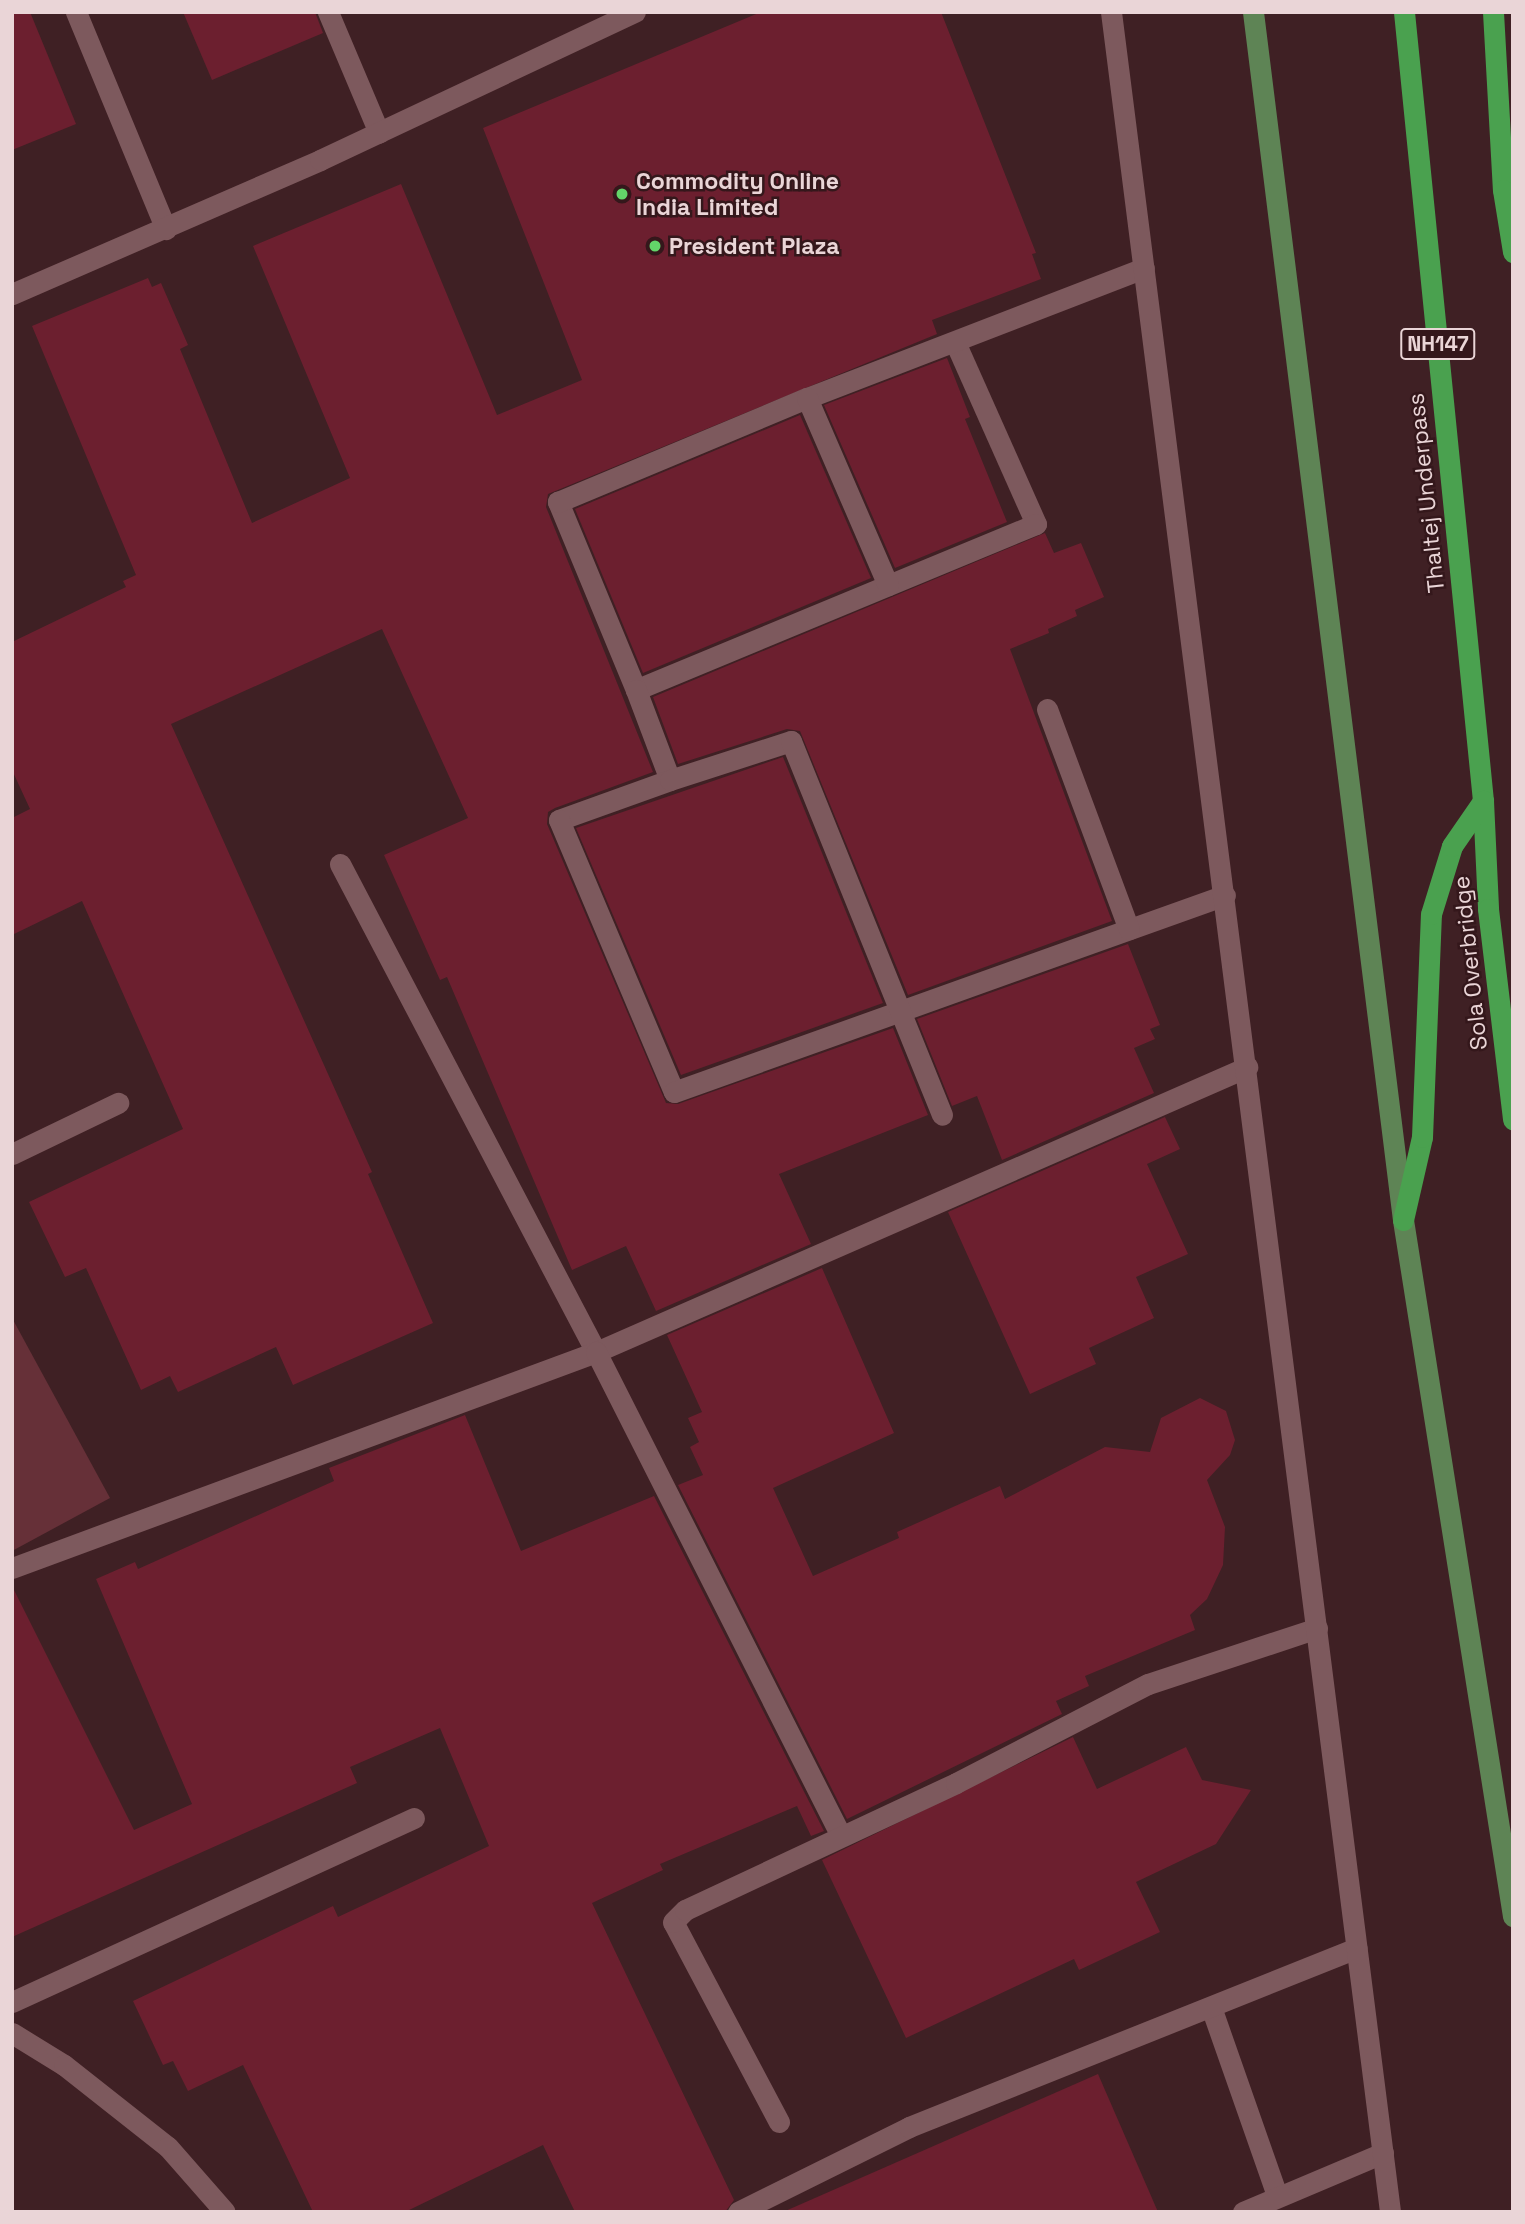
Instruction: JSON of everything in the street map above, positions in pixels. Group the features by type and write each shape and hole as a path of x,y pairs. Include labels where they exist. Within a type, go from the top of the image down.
{"highway":[{"name":"Thaltej Underpass","path":"1404,12 1483,801"},
{"path":"1493,12 1503,190 1513,252"},
{"path":"1403,1220 1422,1137 1431,914 1452,846 1483,801"},
{"name":"Sola Overbridge","path":"1483,801 1488,909 1513,1120"}],"main road":[{"path":"1253,12 1403,1220 1513,1916"}],"street":[{"path":"76,12 166,229"},
{"path":"328,12 379,133"},
{"path":"12,295 379,133 635,12"},
{"path":"1111,12 1247,1067 1390,2212"},
{"path":"670,780 558,502 807,398 1144,268"},
{"path":"636,690 1036,524 955,342"},
{"path":"807,398 888,585"},
{"path":"1047,709 1129,929"},
{"path":"942,1115 900,1012 791,741 559,820 674,1093 900,1012 1129,929 1225,895"},
{"path":"340,864 596,1352 842,1836"},
{"path":"12,1568 596,1352 1247,1067"},
{"path":"12,1154 118,1103"},
{"path":"779,2122 673,1922 685,1910 842,1836 1148,1684 1317,1628"},
{"path":"12,2002 414,1818"},
{"path":"738,2212 909,2127 1357,1948"},
{"path":"1211,2007 1277,2195"},
{"path":"12,2034 64,2065 168,2147 225,2212"},
{"path":"1243,2212 1277,2195 1382,2153"}],"shaded area":[{"path":"12,1318 110,1498 12,1551"}],"building":[{"path":"12,12 30,12 76,124 12,150"},
{"path":"183,12 315,12 323,33 212,80"},
{"path":"761,12 941,12 1036,253 1032,254 1041,279 932,320 937,334 548,494 546,507 653,772 555,808 548,812 547,824 666,1103 678,1104 893,1028 928,1115 779,1174 811,1244 656,1311 626,1246 572,1270 447,977 440,980 384,855 468,818 382,629 171,724 372,1172 368,1174 433,1323 293,1385 276,1347 178,1392 170,1376 141,1390 86,1268 65,1277 29,1202 183,1129 82,901 12,935 12,818 30,809 12,770 12,642 126,587 123,581 136,575 32,326 148,278 152,287 161,283 188,345 180,349 252,523 350,478 253,246 401,184 497,415 582,380 483,128"},
{"path":"947,358 970,417 965,419 1007,522 895,568 824,405"},
{"path":"800,415 871,578 643,673 575,509"},
{"path":"1045,533 1054,553 1081,543 1104,597 1075,610 1077,616 1048,629 1049,633 1010,649 1112,921 908,995 800,731 787,729 678,764 653,697"},
{"path":"783,757 883,1003 681,1075 576,828"},
{"path":"1128,944 1160,1025 1150,1029 1155,1039 1134,1048 1154,1093 1002,1160 977,1096 952,1106 917,1019"},
{"path":"1165,1117 1180,1149 1147,1164 1188,1254 1136,1277 1154,1318 1089,1348 1096,1364 1030,1394 948,1212"},
{"path":"822,1268 894,1433 773,1488 813,1576 899,1538 897,1532 1000,1486 1005,1499 1105,1447 1150,1452 1161,1418 1200,1398 1226,1411 1235,1440 1230,1455 1207,1480 1225,1527 1223,1565 1207,1599 1190,1615 1195,1630 1085,1676 1089,1686 1056,1701 1062,1714 847,1819 678,1485 703,1475 690,1447 699,1442 688,1418 702,1412 667,1335"},
{"path":"465,1415 521,1551 654,1496 824,1831 811,1836 797,1806 660,1864 663,1870 592,1903 734,2200 725,2212 575,2212 543,2145 405,2212 313,2212 243,2065 188,2091 173,2061 163,2065 133,2001 333,1906 338,1917 489,1846 440,1728 350,1767 357,1783 12,1937 12,1586 134,1830 192,1804 96,1579 135,1562 138,1569 334,1481 329,1468"},
{"path":"1073,1737 1097,1789 1186,1747 1202,1780 1251,1790 1216,1844 1136,1882 1160,1932 1079,1970 1074,1959 906,2038 822,1860"},
{"path":"1098,2074 1158,2212 783,2212"}],"place":[{"name":"Commodity Online India Limited","path":"622,194"},
{"name":"President Plaza","path":"655,246"}]}
